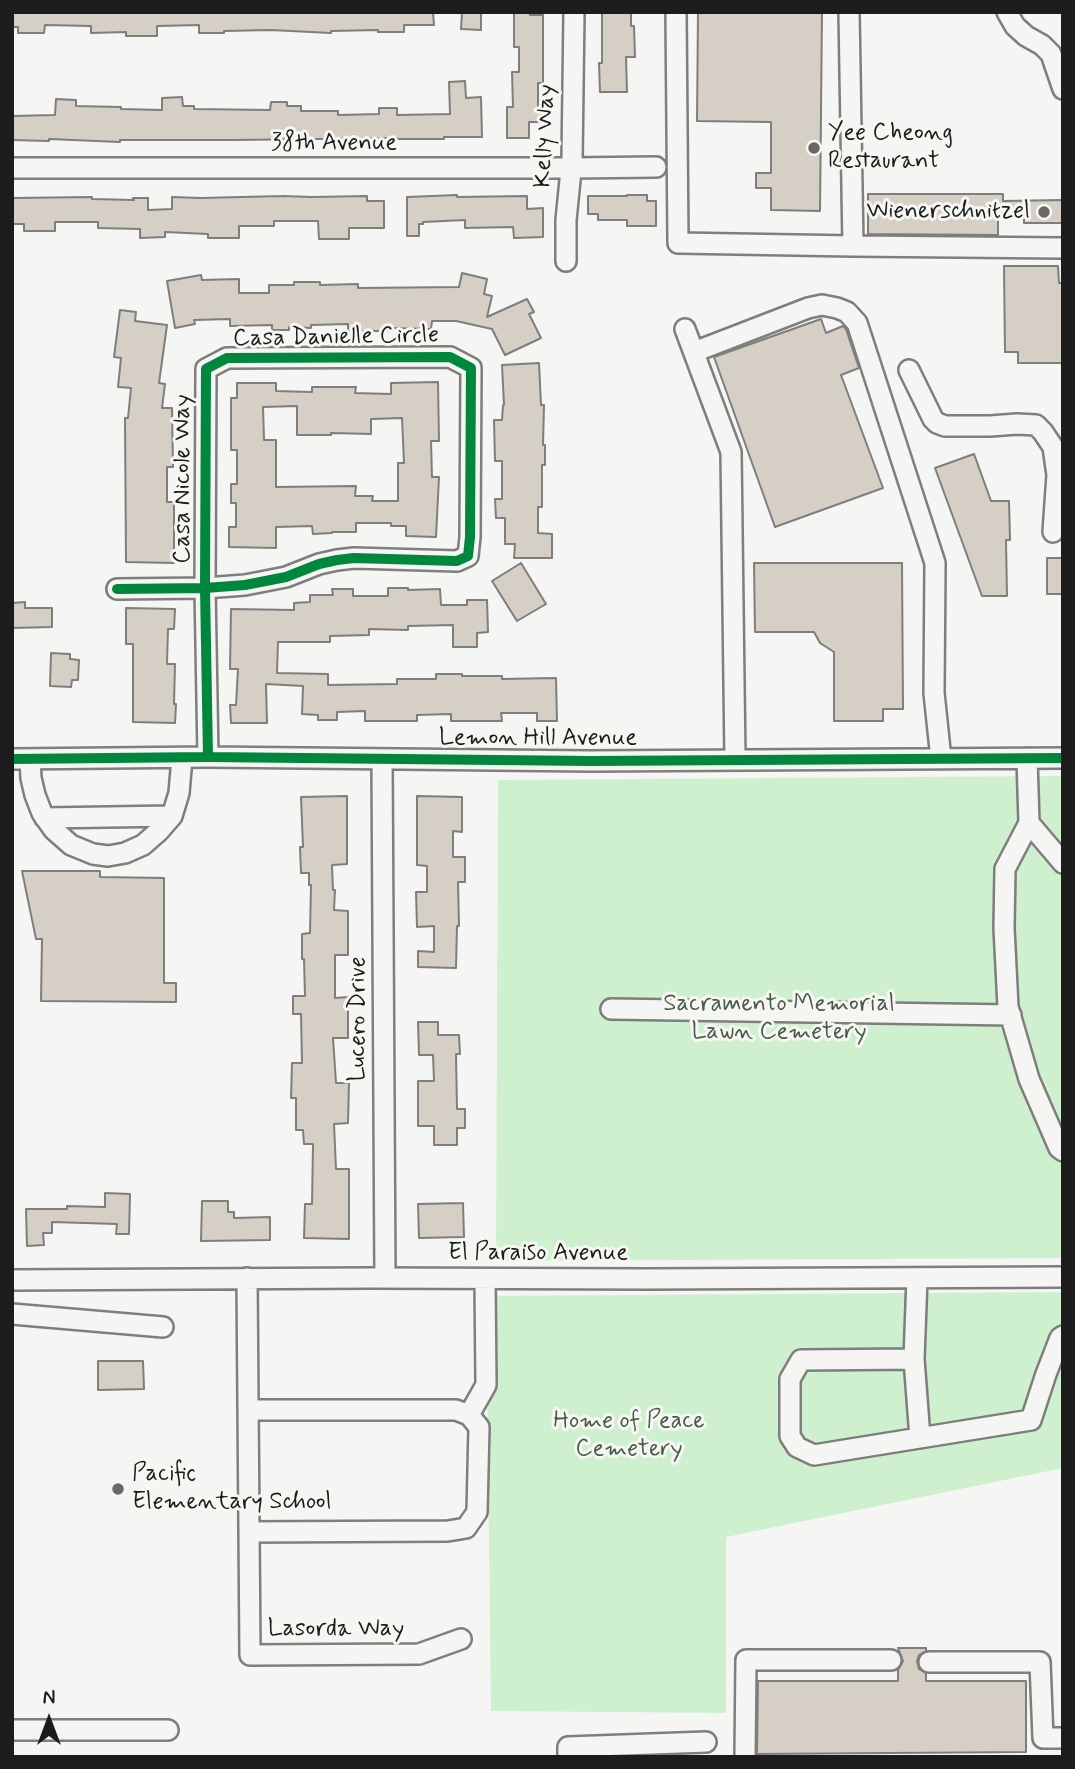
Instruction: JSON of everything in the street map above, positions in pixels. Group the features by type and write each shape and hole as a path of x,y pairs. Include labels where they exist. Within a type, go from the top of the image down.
{"street":[{"name":"Kelly Way","path":"566,261 574,12"},
{"path":"676,12 678,243 1063,248"},
{"path":"849,12 853,246"},
{"path":"1007,12 1014,26 1051,54 1063,89"},
{"name":"38th Avenue","path":"12,169 656,167"},
{"path":"694,352 822,305 847,312 858,323 935,563 934,693 941,758"},
{"path":"685,329 731,452 734,760"},
{"name":"Casa Danielle Circle","path":"205,588 245,585 286,577 337,560 354,558 457,561 468,556 471,368 450,357 227,358 206,369"},
{"name":"Casa Nicole Way","path":"206,369 205,588 208,757"},
{"path":"909,370 937,423 945,426 1036,425 1043,432 1053,447 1058,475 1053,533"},
{"path":"117,589 205,588"},
{"path":"21,759 31,778 45,818 54,830 71,845 108,856 125,853 143,845 172,816 179,793 182,758"},
{"path":"1027,758 1029,823 1005,869 1004,928 1008,1007 1029,1079 1059,1148 1063,1151"},
{"name":"Lemon Hill Avenue","path":"21,759 1063,758"},
{"name":"Lucero Drive","path":"382,759 385,1278"},
{"path":"45,818 172,816"},
{"path":"1029,823 1063,863"},
{"path":"611,1009 1011,1016"},
{"name":"El Paraiso Avenue","path":"12,1280 1063,1277"},
{"name":"Lasorda Way","path":"247,1278 250,1656 419,1654 461,1639"},
{"path":"917,1278 914,1359 920,1438"},
{"path":"469,1415 486,1385 485,1279"},
{"path":"12,1314 163,1326"},
{"path":"914,1359 801,1360 790,1379 790,1436 797,1447 814,1455 1031,1420 1063,1336"},
{"path":"249,1410 456,1410 469,1415 479,1427 477,1512 466,1528 448,1531 249,1532"},
{"path":"745,1757 746,1660 891,1660"},
{"path":"929,1662 1040,1662 1043,1738 1063,1738"},
{"path":"12,1730 168,1730"},
{"path":"568,1757 568,1747 706,1742"}],"green space":[{"name":"Sacramento Memorial Lawn Cemetery","path":"1063,776 1063,1258 496,1261 498,780"},
{"name":"Home of Peace Cemetery","path":"1063,1292 1063,1468 726,1537 726,1713 491,1711 486,1296"}],"building":[{"path":"12,12 433,12 434,25 404,25 404,32 378,30 331,33 271,30 199,33 199,25 157,26 157,36 126,36 126,32 91,33 91,26 45,25 44,33 18,33 18,27 12,27"},
{"path":"462,12 481,12 481,30 461,29"},
{"path":"514,12 543,15 543,83 538,83 541,122 529,122 529,138 507,138 507,107 513,107 512,72 519,72 519,47 514,47"},
{"path":"602,12 631,12 635,57 626,57 627,92 600,92"},
{"path":"698,12 822,12 820,211 771,210 771,188 756,188 756,173 771,173 771,122 697,121"},
{"path":"465,81 466,98 481,97 482,137 120,142 12,140 12,116 55,115 56,99 76,100 76,106 121,109 162,110 162,98 182,97 183,106 194,106 194,109 270,110 271,102 287,102 287,106 301,106 301,111 338,111 338,115 379,114 379,108 397,108 397,115 450,114 449,82"},
{"path":"868,194 1003,194 1003,201 1063,200 1063,223 1024,223 1024,215 998,215 998,235 868,234"},
{"path":"647,195 647,201 656,201 656,226 627,226 627,220 598,220 598,214 588,214 588,196"},
{"path":"367,196 367,201 384,201 384,228 349,228 349,239 319,239 318,221 274,221 274,226 239,226 239,238 208,238 208,234 165,232 165,237 140,238 140,229 98,228 98,222 55,222 55,231 24,231 24,224 12,224 12,198 148,198 148,210 172,209 172,197"},
{"path":"527,196 527,209 543,208 543,237 514,238 513,227 465,228 465,220 423,222 419,224 419,236 407,236 407,197"},
{"path":"1004,266 1058,266 1059,283 1063,283 1063,363 1018,363 1018,352 1005,352"},
{"path":"462,273 487,279 484,294 492,296 487,317 527,299 534,312 529,314 541,338 505,355 492,329 456,321 432,321 431,329 390,328 390,331 348,331 348,324 272,330 272,325 230,326 230,319 194,320 195,324 175,328 167,281 201,275 202,280 239,279 239,293 269,293 269,285 294,285 294,282 320,282 320,285 358,284 358,288 459,287"},
{"path":"120,310 136,312 135,321 167,325 159,383 165,384 162,408 172,408 173,467 167,467 167,502 174,502 174,563 126,562 125,418 128,418 131,388 118,387 121,358 114,357"},
{"path":"821,319 826,333 843,326 846,329 859,368 841,375 883,488 775,527 714,357"},
{"path":"539,363 541,405 544,405 545,465 542,465 542,507 538,507 538,533 552,534 552,558 514,558 515,544 505,544 505,518 496,518 495,499 502,499 502,461 495,461 494,420 502,420 502,365"},
{"path":"438,382 439,441 431,441 432,477 439,477 436,537 406,536 406,526 391,526 391,523 356,523 356,532 313,534 312,526 276,527 276,548 229,547 229,527 236,527 236,503 231,503 231,484 237,484 237,450 231,450 231,398 237,398 237,383 276,383 276,391 312,392 312,387 356,387 355,393 391,394 391,383","holes":["297,406 297,435 371,434 371,419 402,418 404,463 398,463 398,501 372,501 373,496 355,496 356,486 276,487 276,440 264,440 263,407"]},
{"path":"974,454 991,501 1009,501 1010,540 1006,540 1007,596 982,596 935,468"},
{"path":"1047,558 1063,558 1063,594 1047,594"},
{"path":"521,563 546,604 517,621 492,581"},
{"path":"754,563 902,563 903,709 883,709 883,721 834,721 834,652 820,643 814,632 755,632"},
{"path":"388,588 440,589 441,605 467,605 467,600 487,600 488,632 477,633 477,647 453,647 453,625 408,626 408,630 369,629 369,635 330,636 330,642 278,642 277,673 328,674 328,685 397,684 397,679 436,679 436,674 502,676 502,679 556,678 557,721 537,721 537,713 501,713 502,721 451,721 451,714 417,715 417,721 365,721 365,711 337,712 337,720 318,720 318,715 302,714 303,686 266,684 267,723 231,723 230,705 236,705 238,669 230,669 231,609 294,610 294,603 310,602 310,595 333,595 332,589 353,589 353,596 388,596"},
{"path":"25,602 25,608 52,608 52,627 12,628 12,603"},
{"path":"126,608 175,609 174,629 168,629 167,664 175,664 175,723 133,722 133,644 126,644"},
{"path":"51,653 70,654 70,659 79,660 78,680 72,680 71,687 50,686"},
{"path":"347,796 347,864 332,865 334,910 348,911 348,955 335,955 335,998 348,997 348,1038 333,1038 336,1083 349,1083 348,1123 334,1124 336,1169 349,1169 349,1239 304,1238 305,1204 312,1204 313,1144 304,1144 303,1130 296,1130 296,1098 291,1098 292,1063 302,1063 301,1014 293,1014 293,996 305,996 302,934 310,933 311,885 309,873 301,873 301,797"},
{"path":"417,796 462,797 462,832 453,831 453,857 465,857 465,882 458,882 456,968 418,967 418,951 434,952 434,926 417,927 416,892 427,892 427,866 417,865"},
{"path":"22,871 100,871 100,877 164,878 164,983 176,983 176,1002 41,1001 42,939 36,939"},
{"path":"418,1022 438,1022 438,1035 459,1035 460,1054 456,1054 457,1109 465,1109 465,1128 457,1128 457,1145 434,1145 434,1126 418,1126 418,1081 434,1081 433,1055 419,1055"},
{"path":"105,1193 130,1194 129,1234 116,1234 117,1224 52,1222 52,1233 43,1233 44,1245 27,1246 26,1209 105,1207"},
{"path":"202,1201 228,1201 228,1212 234,1212 234,1218 270,1217 270,1240 201,1241"},
{"path":"463,1203 464,1237 419,1238 418,1204"},
{"path":"98,1361 143,1361 144,1389 98,1390"},
{"path":"898,1648 926,1648 917,1661 919,1669 926,1673 926,1681 1026,1681 1026,1752 757,1754 758,1681 898,1681 898,1670 903,1661"}],"cycle path":[{"path":"117,589 205,588 245,585 286,577 319,564 354,558 457,561 468,556 471,368 450,357 227,358 206,369 205,588 208,757"},
{"path":"12,759 208,757 591,761 1063,758"}],"place":[{"name":"Yee Cheong Restaurant","path":"814,148"},
{"name":"Wienerschnitzel","path":"1044,212"},
{"name":"Pacific Elementary School","path":"118,1489"}]}
